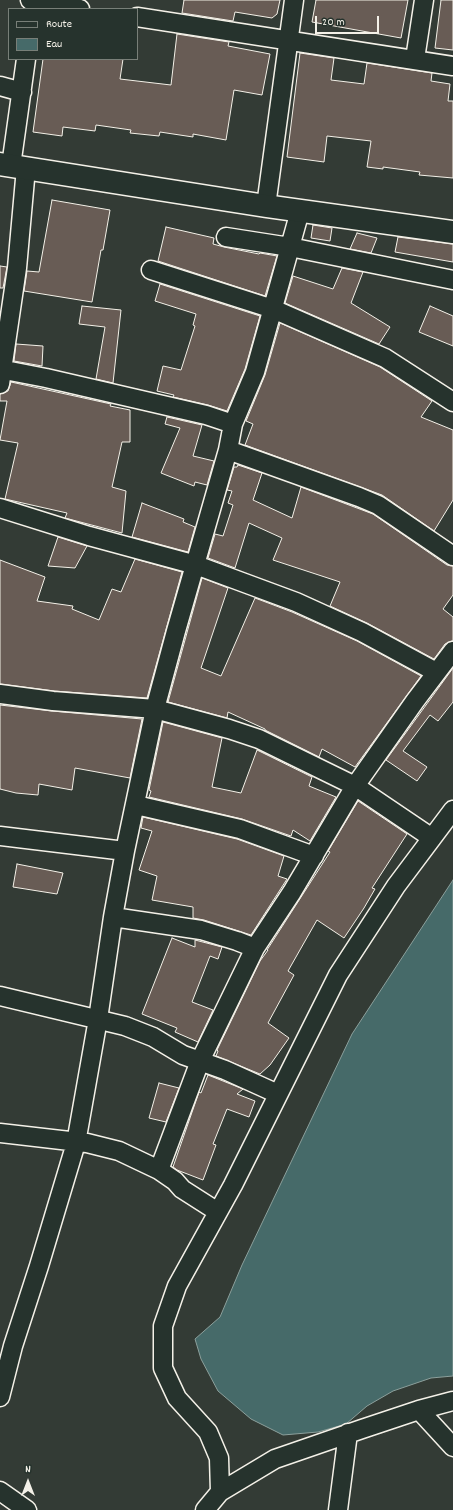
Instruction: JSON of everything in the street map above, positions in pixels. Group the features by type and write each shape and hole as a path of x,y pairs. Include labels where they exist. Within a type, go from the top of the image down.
{"main road":[{"path":"13,166 266,206 453,232"}],"street":[{"path":"266,206 294,0"},
{"path":"415,59 424,0"},
{"path":"32,3 72,8"},
{"path":"138,17 453,66"},
{"path":"26,60 13,166 17,268 1,374 46,378 191,412 233,424"},
{"path":"0,86 22,92"},
{"path":"0,1398 6,1344 39,1266 76,1143 125,851 155,710 228,450 233,424 255,372 300,211"},
{"path":"226,237 290,247 453,280"},
{"path":"151,270 273,309 385,358 453,402"},
{"path":"228,450 378,505 453,556"},
{"path":"0,508 89,536 196,565 296,602 362,632 436,672"},
{"path":"159,1170 200,1061 255,948 292,892 355,786 436,672 451,656"},
{"path":"0,694 53,701 155,710 229,729 258,739 355,786 432,838"},
{"path":"136,805 240,829 314,856"},
{"path":"220,1492 219,1458 208,1432 177,1398 163,1368 163,1326 178,1286 233,1185 338,975 396,886 453,810"},
{"path":"0,836 125,851"},
{"path":"113,917 201,930 255,948"},
{"path":"0,996 125,1026 153,1037 183,1055 239,1076 278,1094"},
{"path":"0,1133 76,1143 87,1143 119,1150 159,1170 182,1189 218,1212"},
{"path":"205,1510 220,1492 276,1459 348,1433 419,1410 453,1401"},
{"path":"419,1410 453,1447"},
{"path":"338,1510 348,1433"},
{"path":"0,1490 27,1510"}],"water":[{"path":"453,880 453,1376 431,1378 393,1391 367,1406 346,1424 318,1432 283,1435 251,1419 218,1391 201,1359 195,1339 220,1317 242,1265 352,1034"}],"building":[{"path":"184,0 280,0 277,14 272,18 235,12 233,21 182,13"},
{"path":"316,0 408,0 401,38 312,22"},
{"path":"441,0 453,0 453,50 435,48"},
{"path":"177,34 229,42 228,46 270,54 262,95 234,90 226,140 193,134 193,137 160,132 159,136 130,133 131,130 96,125 95,131 63,127 62,136 33,132 43,60 123,60 120,79 171,85"},
{"path":"300,53 334,58 331,80 364,84 367,63 432,73 431,81 450,84 448,101 453,101 453,178 419,175 420,172 383,167 383,169 367,167 371,141 327,136 324,162 287,157"},
{"path":"52,200 110,210 92,302 24,291 27,271 39,272"},
{"path":"313,225 332,228 330,241 311,238"},
{"path":"166,227 214,238 213,244 224,247 277,256 265,296 158,261"},
{"path":"357,233 377,238 371,253 350,249"},
{"path":"398,237 453,244 453,262 395,252"},
{"path":"0,266 7,267 3,288 0,288"},
{"path":"342,268 363,272 351,303 390,327 379,344 285,303 293,276 333,289"},
{"path":"160,284 260,316 245,369 227,411 173,397 174,395 157,391 163,366 181,370 195,326 193,325 196,314 155,301"},
{"path":"82,306 121,310 113,383 96,379 105,327 79,324"},
{"path":"430,306 453,316 453,346 419,332"},
{"path":"280,323 380,367 432,401 421,417 453,430 453,500 434,531 382,495 245,445 253,424 246,421 265,375"},
{"path":"16,344 43,346 42,366 14,361"},
{"path":"11,382 111,404 110,406 130,410 130,442 122,442 112,487 126,491 122,533 65,518 67,513 5,499 18,443 0,440 7,401 0,401 0,394 8,391"},
{"path":"167,417 202,425 193,456 214,461 207,485 195,482 194,486 161,473 180,428 165,424"},
{"path":"238,465 262,473 253,500 292,518 301,487 373,514 447,565 453,566 453,595 443,609 453,617 453,641 445,644 434,659 367,623 330,606 340,582 273,560 282,538 249,523 235,568 208,558 215,534 223,536 233,505 228,503 232,491 227,490 234,467 237,467"},
{"path":"142,503 184,519 183,522 195,527 188,552 132,537"},
{"path":"58,537 87,546 75,568 48,566"},
{"path":"135,559 182,572 147,698 54,691 0,684 0,560 45,577 37,601 73,606 72,609 99,620 112,589 121,592"},
{"path":"202,578 228,588 201,668 221,676 255,598 292,612 357,641 421,676 355,767 322,749 319,757 228,712 227,718 168,702"},
{"path":"453,668 453,702 438,721 430,715 403,751 427,767 417,781 386,760"},
{"path":"0,705 142,719 130,778 75,768 72,790 39,784 38,795 16,793 0,789"},
{"path":"163,722 222,738 212,787 241,793 257,750 312,777 309,786 336,797 310,841 293,830 291,836 242,819 149,797 151,791 149,790"},
{"path":"358,801 407,834 372,888 375,889 344,938 317,920 288,971 294,975 268,1023 289,1038 270,1065 260,1074 216,1056 217,1050 260,961 330,852 328,851"},
{"path":"143,817 237,839 284,856 278,876 287,879 251,935 193,918 193,907 152,900 157,876 139,870 152,831 141,828"},
{"path":"17,864 63,873 57,894 13,887"},
{"path":"172,938 195,947 195,940 222,947 218,959 210,956 192,1002 213,1010 198,1042 175,1032 177,1028 142,1014"},
{"path":"208,1075 243,1089 237,1094 255,1101 249,1117 227,1109 213,1144 216,1145 203,1180 173,1167 199,1092 201,1093"},
{"path":"159,1083 179,1088 166,1122 149,1118"}]}
